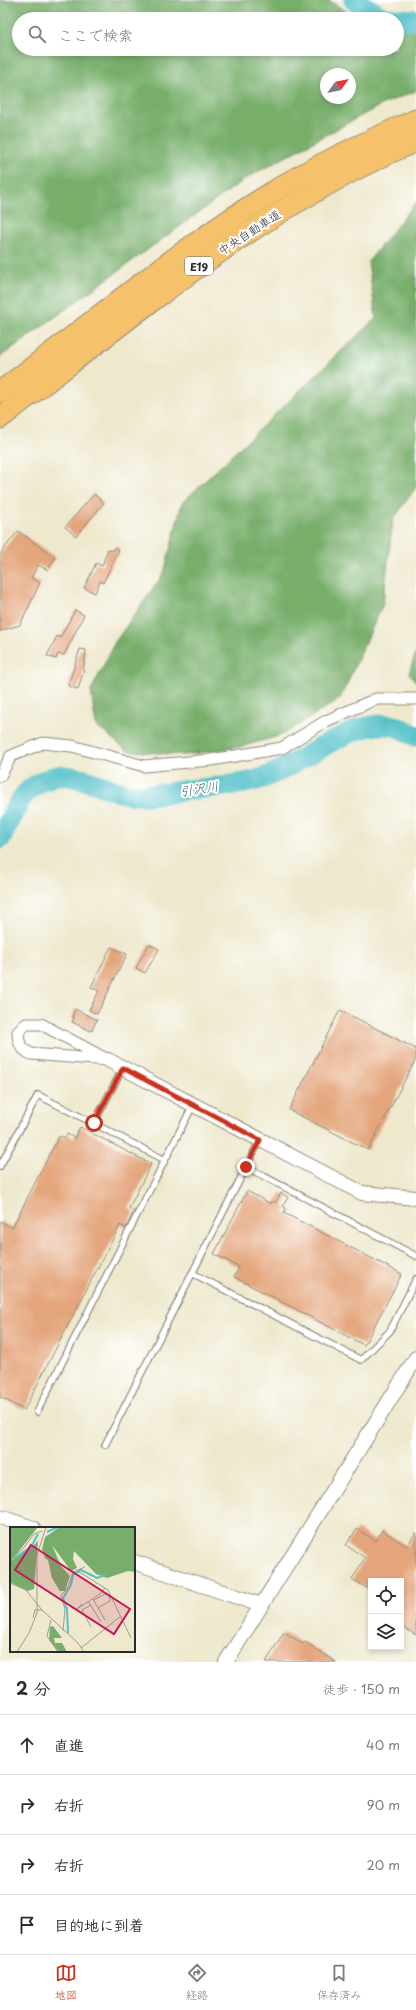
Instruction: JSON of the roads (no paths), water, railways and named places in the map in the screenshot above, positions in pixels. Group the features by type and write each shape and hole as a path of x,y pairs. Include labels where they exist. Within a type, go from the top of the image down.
{"highway":[{"name":"中央自動車道","path":"0,392 206,236 281,187 340,155 416,120"},
{"name":"中央自動車道","path":"0,418 144,306 216,253 290,204 351,171 416,141"}],"street":[{"path":"0,776 11,756 43,743 72,746 144,766 211,760 282,748 326,721 376,699 416,699"},
{"path":"108,1060 31,1054 23,1051 18,1042 18,1032 26,1024 41,1024 362,1193 416,1198"},
{"path":"226,1662 416,1358"},
{"path":"0,1517 30,1527"},
{"path":"135,1562 261,1605"}],"lane":[{"path":"94,1123 123,1068"},
{"path":"0,1166 38,1095 165,1160"},
{"path":"37,1412 194,1105"},
{"path":"105,1445 260,1140"},
{"path":"246,1167 416,1256"},
{"path":"192,1273 361,1360 390,1331 416,1279"}],"waterway":[{"path":"354,0 374,12"},
{"path":"404,19 416,20"},
{"name":"引沢川","path":"0,839 19,802 25,794 41,782 53,777 69,776 123,793 139,795 228,786 253,781 270,775 342,736 360,729 377,725 394,726 416,736"}]}
